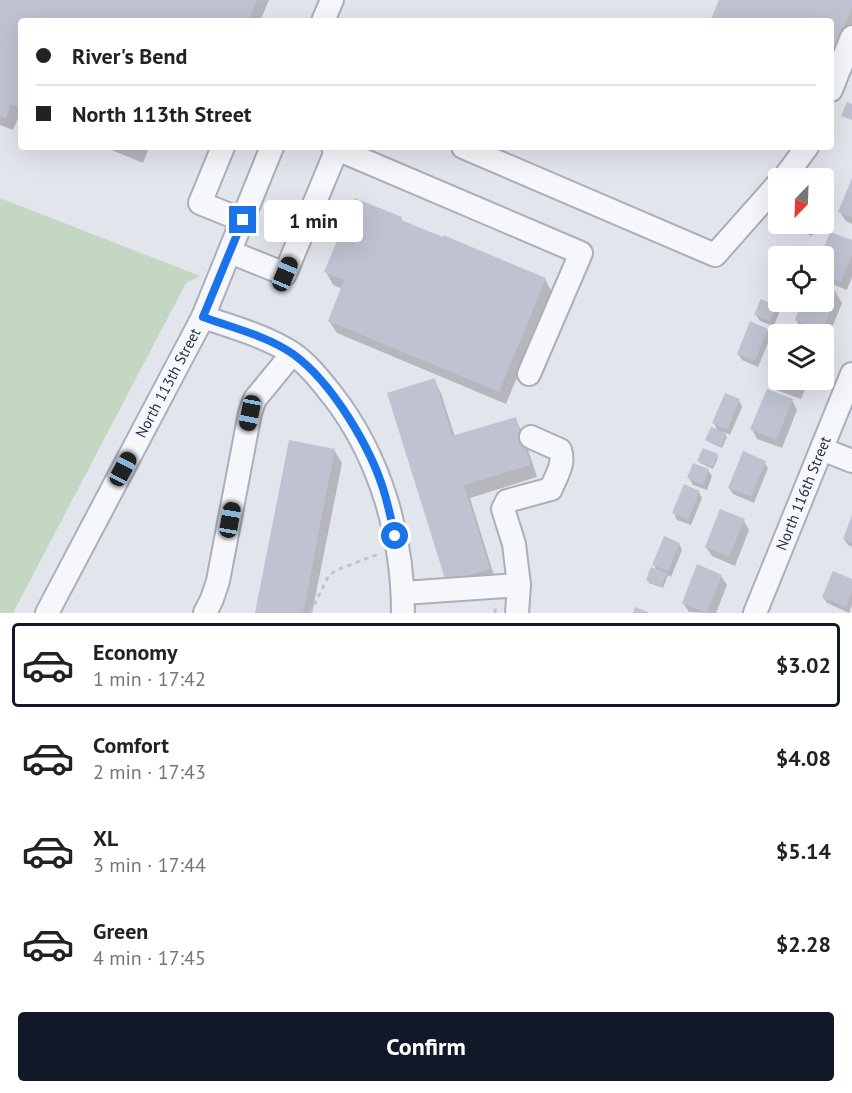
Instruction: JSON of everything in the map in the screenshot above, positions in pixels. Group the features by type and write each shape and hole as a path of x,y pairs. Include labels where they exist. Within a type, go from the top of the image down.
{"street":[{"path":"324,18 332,0"},
{"path":"834,82 852,37"},
{"path":"222,150 200,203 243,220"},
{"name":"North 113th Street","path":"47,613 203,317 271,150"},
{"path":"230,252 285,274 334,150"},
{"path":"340,150 581,252 529,374"},
{"path":"470,150 715,255 768,195"},
{"path":"791,168 805,150"},
{"path":"203,317 261,337 292,354 325,385 341,406 375,468 385,495 401,563 403,603 519,585"},
{"path":"205,613 218,581 250,413 255,399 292,354"},
{"name":"North 116th Street","path":"755,613 852,374"},
{"path":"517,613 519,585 514,544 503,509 507,501 551,489 562,464 560,450 531,437"},
{"path":"822,449 852,461"}],"path":[{"path":"310,613 329,575 397,547"}],"green space":[{"path":"0,198 200,276 186,283 13,613 0,613"}],"building":[{"path":"0,0 257,0 249,18 18,18 18,107 11,104 6,118 0,116"},
{"path":"719,0 852,0 852,7 834,51 834,18 711,18"},
{"path":"847,102 852,104 852,120 841,116"},
{"path":"852,178 852,217 838,212"},
{"path":"355,198 402,217 401,220 546,278 499,392 328,321 344,280 324,272"},
{"path":"829,234 852,240 852,255 841,282 834,279 834,246 824,246"},
{"path":"761,299 768,302 768,312 773,312 770,321 754,315"},
{"path":"798,312 829,312 825,324 805,324 795,320"},
{"path":"750,321 768,329 755,361 737,354"},
{"path":"435,378 452,436 516,417 531,465 464,485 490,569 446,582 387,393"},
{"path":"767,389 793,399 776,440 750,429"},
{"path":"725,393 740,399 727,430 712,423"},
{"path":"711,427 726,433 721,446 705,440"},
{"path":"289,440 335,449 303,613 255,613"},
{"path":"703,448 718,454 712,467 697,461"},
{"path":"743,451 766,461 751,497 728,488"},
{"path":"693,463 709,469 703,485 687,478"},
{"path":"684,484 700,491 688,520 672,513"},
{"path":"720,509 745,519 729,557 705,547"},
{"path":"852,515 852,543 843,539"},
{"path":"664,536 680,543 668,571 652,565"},
{"path":"697,564 722,575 707,613 682,603"},
{"path":"651,567 667,573 661,587 646,580"},
{"path":"833,571 852,579 852,592 846,607 822,597"},
{"path":"635,607 650,613 633,613"}],"route":[{"path":"243,220 203,317 261,337 292,354 325,385 341,406 375,468 385,495 395,536"}]}
